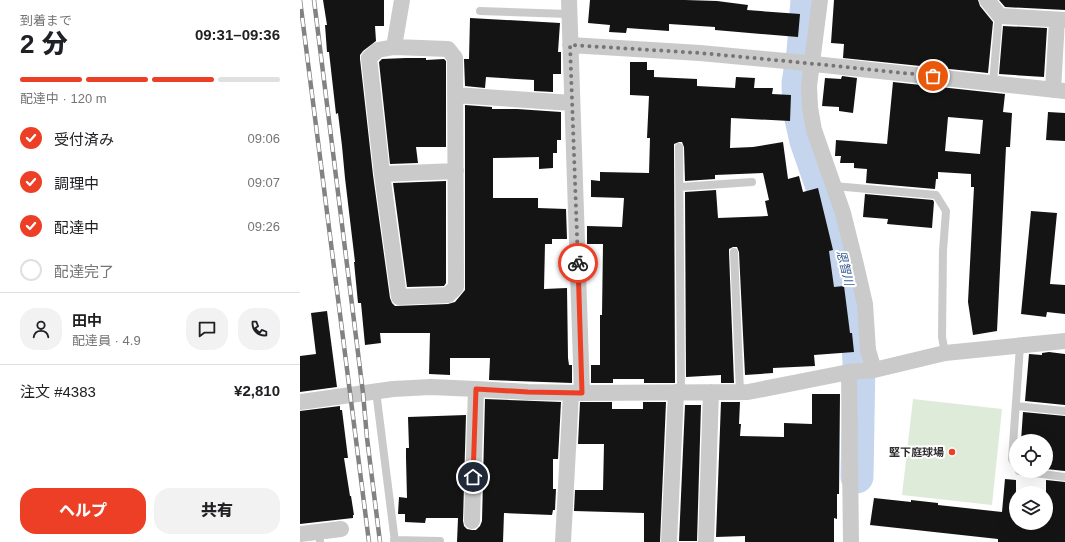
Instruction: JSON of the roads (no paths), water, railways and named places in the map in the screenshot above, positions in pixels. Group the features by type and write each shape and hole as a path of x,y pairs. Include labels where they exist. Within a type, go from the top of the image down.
{"street":[{"path":"394,47 402,0"},
{"path":"820,0 806,62 810,107 814,130 843,213 865,304 868,350 861,371 851,542"},
{"path":"570,45 700,53 806,62 1059,91 1061,20 1000,16 987,0"},
{"path":"563,542 576,393 572,103 569,7"},
{"path":"394,47 448,49 455,58 456,287 448,295 398,297 369,58 378,50 394,47"},
{"path":"455,95 572,103"},
{"path":"382,174 456,171"},
{"path":"300,402 393,389 431,387 576,393 748,392 945,354 1065,341"},
{"path":"472,521 476,389"},
{"path":"669,542 679,392"},
{"path":"706,542 711,392"},
{"path":"300,534 320,537 341,529"}],"lane":[{"path":"480,10 569,7"},
{"path":"993,83 998,24"},
{"path":"679,147 679,392"},
{"path":"680,187 752,182"},
{"path":"834,186 936,194 946,211 942,251 942,337 945,354"},
{"path":"734,252 740,392"},
{"path":"1014,434 1020,346"},
{"path":"376,391 395,541 440,541"},
{"path":"1016,406 1065,411"},
{"path":"1053,475 1065,477"}],"waterway":[{"name":"恩智川","path":"807,0 803,52 798,83 799,110 806,141 829,207 855,307 859,361 857,477"}],"railway":[{"path":"300,0 369,542"},
{"path":"314,0 380,542"}],"place":[{"name":"堅下庭球場","path":"952,452"}]}
